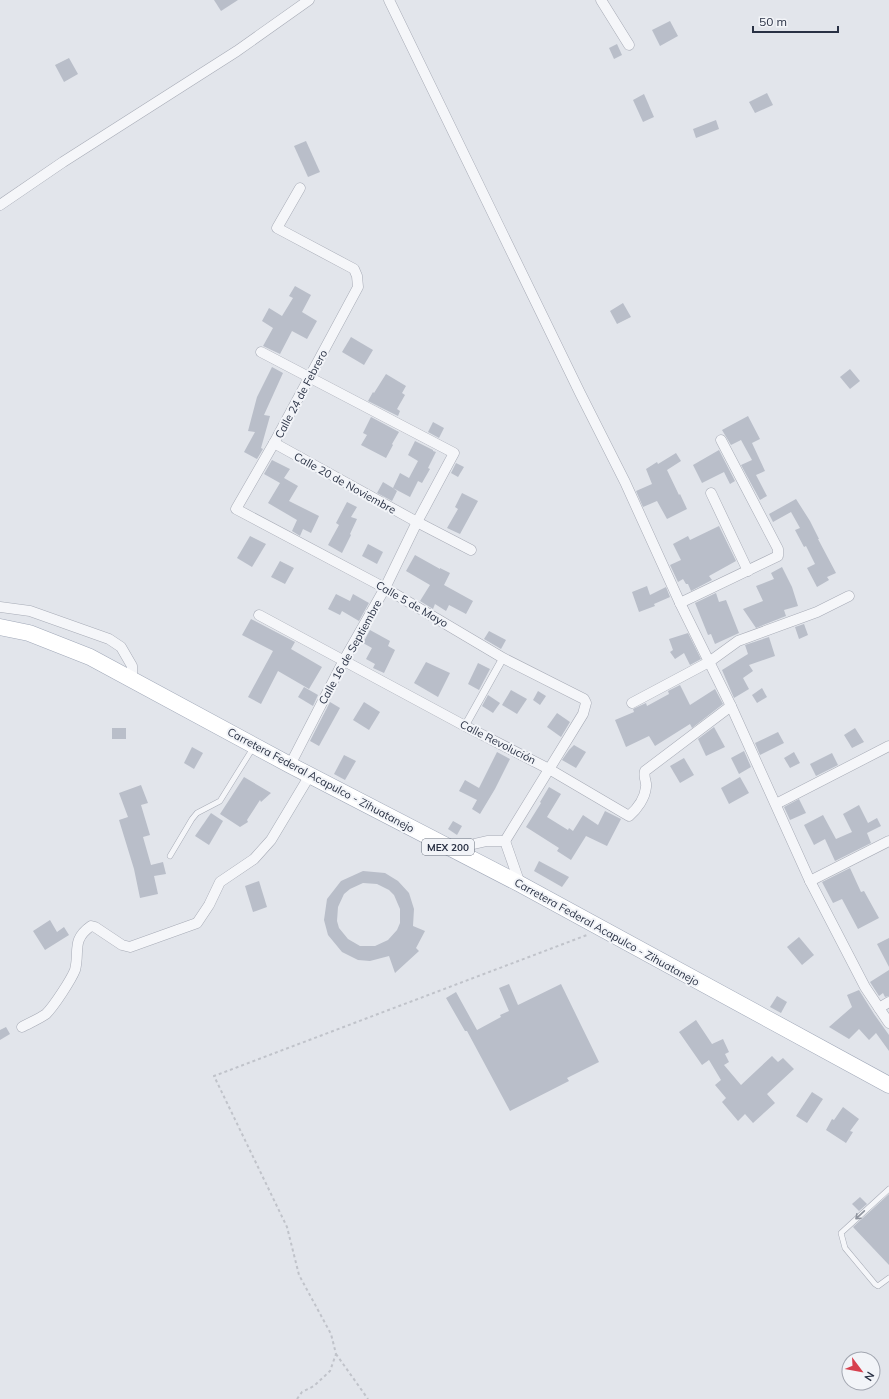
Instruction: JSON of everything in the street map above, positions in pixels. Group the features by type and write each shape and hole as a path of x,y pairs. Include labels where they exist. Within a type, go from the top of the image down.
{"main road":[{"name":"Carretera Federal Acapulco - Zihuatanejo","path":"0,627 29,633 90,657 290,765 520,884 889,1085"}],"street":[{"path":"389,0 580,394 625,482 680,603 731,706 810,881 864,987 889,1023"},
{"path":"601,0 629,45"},
{"path":"0,205 63,162 237,51 303,2"},
{"name":"Calle 24 de Febrero","path":"236,509 274,443 358,287 357,276 354,269 276,228 300,188"},
{"path":"261,352 310,377"},
{"name":"Calle 16 de Septiembre","path":"290,765 344,660 385,588 417,522 454,453 310,377"},
{"path":"680,603 778,556 778,549 721,440"},
{"name":"Calle 20 de Noviembre","path":"274,443 471,550"},
{"path":"711,493 748,571"},
{"name":"Calle 5 de Mayo","path":"236,509 385,588 502,658 584,699 586,703 583,714 549,769"},
{"path":"632,703 709,662 738,641 817,612 849,596"},
{"path":"0,607 30,611 110,639 121,647 132,666 132,680"},
{"name":"Calle Revolución","path":"259,615 549,769 629,816 635,811 647,786 643,776 645,771 731,706"},
{"path":"466,726 502,658"},
{"path":"776,804 889,746"},
{"path":"505,841 549,769"},
{"path":"22,1028 45,1014 57,1001 74,970 79,938 82,932 91,926 95,927 122,945 130,947 197,923 209,905 220,882 254,859 270,840 310,775"},
{"path":"452,849 487,841 505,841"},
{"path":"505,841 520,884"},
{"path":"810,881 889,841"},
{"path":"879,1008 889,1002"}],"lane":[{"path":"170,856 197,813 220,801 224,797 255,746"},
{"path":"889,1189 841,1233 845,1248 875,1284 878,1286 889,1278"}],"path":[{"path":"368,1399 336,1354 331,1334 299,1275 287,1227 214,1076 603,929"},
{"path":"297,1399 302,1392 314,1386 330,1371 336,1354"}],"building":[{"path":"214,0 238,0 221,11"},
{"path":"670,21 678,36 660,46 652,30"},
{"path":"617,44 622,55 614,59 609,48"},
{"path":"69,58 78,74 64,82 55,65"},
{"path":"767,93 773,105 755,113 749,102"},
{"path":"644,94 654,117 643,122 633,100"},
{"path":"716,120 719,129 696,138 693,129"},
{"path":"306,141 320,172 308,177 294,146"},
{"path":"295,286 311,295 302,312 317,321 307,339 292,331 280,354 263,346 273,328 262,321 269,308 282,316 293,298 289,296"},
{"path":"623,303 631,317 617,324 610,311"},
{"path":"351,337 373,350 364,365 342,352"},
{"path":"272,367 283,373 264,415 270,416 261,448 263,449 257,459 244,452 255,432 248,431 257,397"},
{"path":"850,369 860,381 850,389 840,377"},
{"path":"386,374 406,386 402,393 405,395 397,409 400,411 398,416 368,401"},
{"path":"748,416 760,439 752,443 765,471 756,475 767,496 760,500 741,465 752,460 741,440 731,445 722,430"},
{"path":"371,417 399,432 386,458 361,445 367,435 363,433"},
{"path":"433,422 444,428 439,438 428,432"},
{"path":"415,441 436,452 428,468 430,469 422,483 418,481 410,497 393,488 400,473 409,478 418,461 408,455"},
{"path":"719,450 735,481 730,484 724,472 702,483 693,465"},
{"path":"676,453 681,461 667,470 687,509 667,519 657,501 643,507 636,491 652,484 646,469 657,462 658,464"},
{"path":"272,460 290,469 284,478 298,486 289,501 319,516 311,533 303,529 300,536 292,531 297,520 268,503 280,483 264,474"},
{"path":"456,463 464,467 458,477 451,473"},
{"path":"383,482 397,491 392,501 377,493"},
{"path":"462,493 478,501 460,534 447,528 458,509 455,507"},
{"path":"796,499 810,521 836,573 827,577 829,580 817,587 807,568 815,564 806,546 804,547 795,530 800,528 791,512 773,522 769,514"},
{"path":"347,502 357,507 351,517 357,519 342,553 328,545 339,525 336,523"},
{"path":"719,526 736,561 709,576 712,580 691,591 688,584 686,584 683,579 678,582 670,565 681,560 673,544 688,536 690,540"},
{"path":"250,536 266,544 252,567 237,558"},
{"path":"368,544 383,552 377,564 362,556"},
{"path":"415,555 450,573 444,585 473,601 466,614 449,605 446,611 435,604 433,609 420,601 430,585 406,571"},
{"path":"280,561 294,568 285,584 271,577"},
{"path":"782,567 792,587 798,606 784,610 786,616 756,628 743,609 763,601 756,586 774,579 771,573"},
{"path":"647,586 650,595 666,587 670,597 654,604 655,606 639,612 632,592"},
{"path":"716,593 719,602 726,600 739,633 715,644 711,634 708,635 695,603"},
{"path":"336,594 350,601 353,594 369,603 359,621 342,611 340,615 328,609"},
{"path":"251,619 295,642 291,649 322,667 309,689 278,671 261,704 248,697 273,651 242,635"},
{"path":"804,624 808,635 799,639 795,627"},
{"path":"370,630 390,641 388,646 395,650 384,673 373,668 375,664 366,659 372,648 363,643"},
{"path":"489,631 506,640 501,649 484,639"},
{"path":"688,633 701,659 690,665 684,653 675,659 670,652 673,650 669,639"},
{"path":"769,637 775,656 749,665 753,671 743,678 749,689 734,698 722,670 748,654 745,645"},
{"path":"426,662 450,673 438,697 414,683"},
{"path":"478,663 490,669 479,690 468,684"},
{"path":"680,685 690,705 715,689 723,704 692,728 690,724 655,746 649,736 626,747 615,720 634,712 633,709 646,703 647,706 669,694 668,691"},
{"path":"304,687 318,695 313,706 298,697"},
{"path":"762,688 767,697 757,703 752,695"},
{"path":"511,690 527,699 517,714 502,705"},
{"path":"538,691 546,696 540,705 533,700"},
{"path":"488,695 500,703 493,713 482,706"},
{"path":"330,702 340,708 319,746 310,741"},
{"path":"364,702 380,712 369,730 353,720"},
{"path":"557,713 570,722 561,737 547,727"},
{"path":"714,727 725,747 706,756 698,739"},
{"path":"112,728 126,728 126,739 112,739"},
{"path":"855,728 864,742 852,748 844,735"},
{"path":"778,732 784,743 760,755 755,743"},
{"path":"574,745 586,752 576,768 562,760"},
{"path":"192,747 203,753 194,769 184,763"},
{"path":"744,751 751,767 739,774 731,758"},
{"path":"497,752 510,759 480,814 472,809 477,800 459,791 465,780 479,788"},
{"path":"794,752 800,763 790,768 784,758"},
{"path":"832,753 838,765 816,776 810,764"},
{"path":"344,755 356,761 345,780 334,774"},
{"path":"684,758 694,775 680,783 670,766"},
{"path":"244,777 271,793 261,802 260,800 247,820 248,822 240,827 220,814"},
{"path":"740,777 749,793 729,804 721,788"},
{"path":"141,785 148,803 141,805 150,835 143,837 151,865 163,862 166,874 154,876 158,894 140,898 134,869 119,820 128,817 119,793"},
{"path":"549,787 561,794 547,817 568,830 569,828 573,831 583,815 598,825 605,811 621,819 607,846 586,836 571,860 557,851 559,848 526,827"},
{"path":"799,799 806,813 790,820 784,807"},
{"path":"859,805 868,823 877,818 881,826 867,833 871,843 835,861 825,839 814,845 804,825 823,815 836,839 852,832 843,814"},
{"path":"211,813 223,821 209,845 195,836"},
{"path":"453,821 462,826 457,835 448,829"},
{"path":"539,861 569,877 562,887 534,871"},
{"path":"850,868 861,892 864,891 879,918 858,929 842,899 833,903 822,882"},
{"path":"363,871 385,873 398,881 409,893 414,909 413,926 425,931 416,948 419,951 395,973 389,956 370,961 358,960 342,952 328,935 324,920 327,899 341,881","holes":["363,883 377,884 389,890 394,895 400,909 400,923 397,930 388,940 375,946 360,946 348,939 339,928 337,921 338,907 344,894 350,889"]},
{"path":"259,881 267,907 253,912 245,886"},
{"path":"50,920 57,932 64,927 69,935 45,950 33,931"},
{"path":"799,937 814,955 802,965 787,947"},
{"path":"889,938 889,967 877,944"},
{"path":"889,970 889,996 885,997 883,993 879,996 870,982"},
{"path":"509,984 518,1005 561,984 599,1062 567,1078 569,1081 510,1111 467,1031 465,1031 446,998 456,992 477,1030 509,1011 499,988"},
{"path":"859,990 889,1035 889,1051 876,1033 869,1040 859,1029 849,1039 829,1027 852,1007 847,995"},
{"path":"777,996 787,1002 781,1013 770,1007"},
{"path":"696,1020 712,1044 723,1039 729,1052 725,1054 729,1062 724,1065 741,1085 772,1056 778,1062 783,1058 794,1069 767,1094 775,1103 753,1123 745,1114 738,1121 722,1102 726,1098 715,1085 721,1080 709,1060 702,1065 679,1032"},
{"path":"6,1027 10,1034 0,1040 0,1030"},
{"path":"812,1092 823,1099 807,1123 796,1116"},
{"path":"843,1107 859,1119 850,1131 853,1132 846,1143 826,1130 832,1119 834,1120"},
{"path":"889,1194 889,1265 853,1227"},
{"path":"860,1197 867,1204 859,1211 852,1204"}]}
